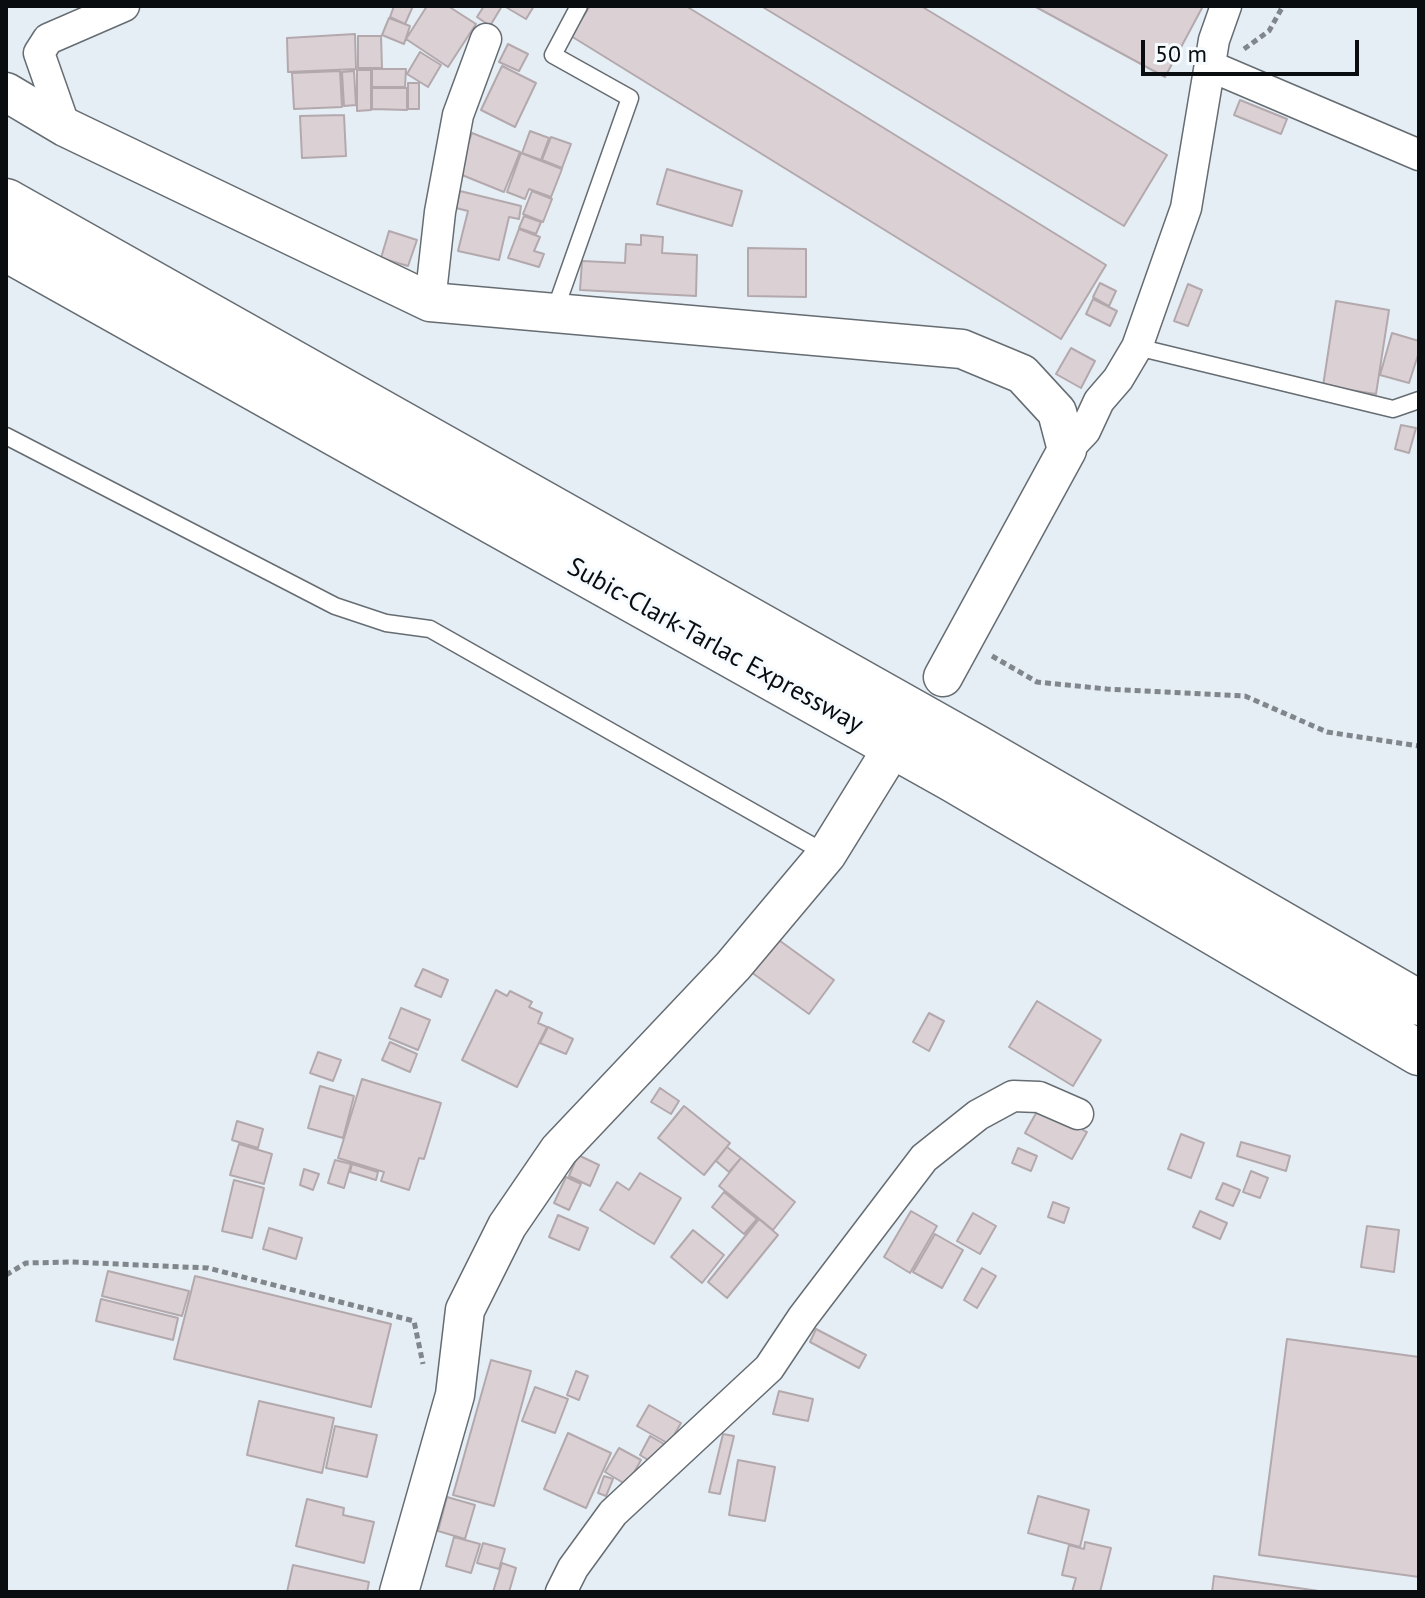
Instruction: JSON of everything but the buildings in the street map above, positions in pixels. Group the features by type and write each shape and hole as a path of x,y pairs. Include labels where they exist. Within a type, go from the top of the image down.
{"highway":[{"name":"Subic-Clark-Tarlac Expressway","path":"6,201 974,746 1419,1003"},
{"name":"Subic-Clark-Tarlac Expressway","path":"6,249 939,772 1419,1053"}],"street":[{"path":"65,127 39,53 48,39 124,6"},
{"path":"943,677 1067,450 1085,431 1099,401 1118,379 1137,347 1186,208 1214,40 1226,6"},
{"path":"430,302 440,212 458,115 486,39"},
{"path":"1210,66 1419,155"},
{"path":"6,92 65,127 430,302 962,349 1022,374 1057,412 1067,450"},
{"path":"399,1592 455,1395 465,1310 507,1226 559,1150 733,966 827,854 882,765"},
{"path":"561,1592 573,1568 613,1513 769,1368 803,1317 924,1158 978,1115 1013,1096 1039,1097 1078,1114"}],"lane":[{"path":"553,314 630,98 553,55 579,6"},
{"path":"1137,347 1393,409 1419,400"},
{"path":"6,436 335,606 386,623 430,629 827,854"}],"path":[{"path":"1210,66 1234,56 1269,31 1283,6"},
{"path":"964,640 1037,682 1245,696 1327,732 1419,746"},
{"path":"6,1275 26,1263 208,1268 414,1321 429,1389 455,1395"}]}
